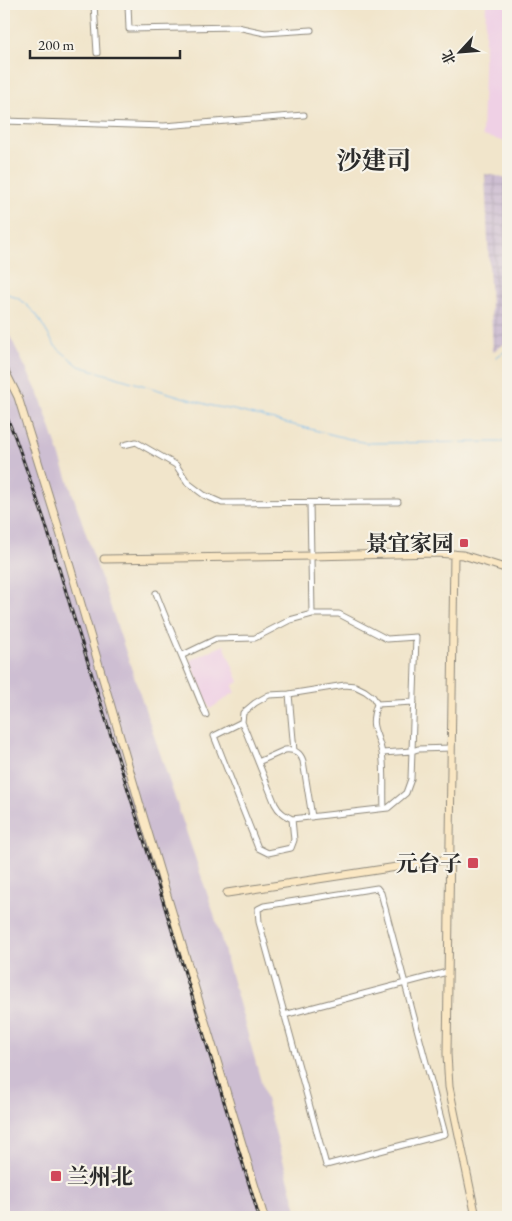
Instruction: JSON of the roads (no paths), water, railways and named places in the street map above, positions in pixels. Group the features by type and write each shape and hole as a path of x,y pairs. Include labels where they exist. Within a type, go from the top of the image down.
{"street":[{"path":"94,4 97,53"},
{"path":"128,4 129,29 237,27 265,33 311,30"},
{"path":"4,121 164,126 304,115"},
{"path":"4,369 18,397 59,529 264,1217"},
{"path":"124,445 136,442 176,466 188,483 204,495 222,503 398,502"},
{"path":"310,503 312,614"},
{"path":"104,559 437,552 463,555 508,569"},
{"path":"454,554 446,1054 449,1087 476,1217"},
{"path":"156,593 206,715"},
{"path":"183,655 216,639 255,638 290,620 312,614 339,614 387,639 416,637 411,779 406,793 396,803 384,808 312,817 292,819 285,816 279,811 258,762 242,722 243,713 269,695 289,694 344,685 355,686 365,691 373,697 377,704 372,720 382,753 384,808"},
{"path":"289,694 294,751"},
{"path":"377,704 414,702"},
{"path":"242,722 214,736 258,848 268,853 291,848 294,843 292,819"},
{"path":"382,753 451,748"},
{"path":"258,762 285,750 298,753 303,761 312,817"},
{"path":"227,892 449,859"},
{"path":"377,888 381,893 444,1134 326,1165 284,1015 258,922 258,909 264,906 377,888"},
{"path":"284,1015 448,972"}],"waterway":[{"path":"4,292 21,300 36,314 55,346 79,366 212,406 366,443 508,442"},
{"path":"496,357 508,350"}],"railway":[{"path":"4,410 44,519 259,1217"}],"place":[{"name":"景宜家园","path":"464,543"},
{"name":"元台子","path":"473,863"},
{"name":"兰州北","path":"56,1176"}],"district":[{"name":"沙建司","path":"374,160"}]}
